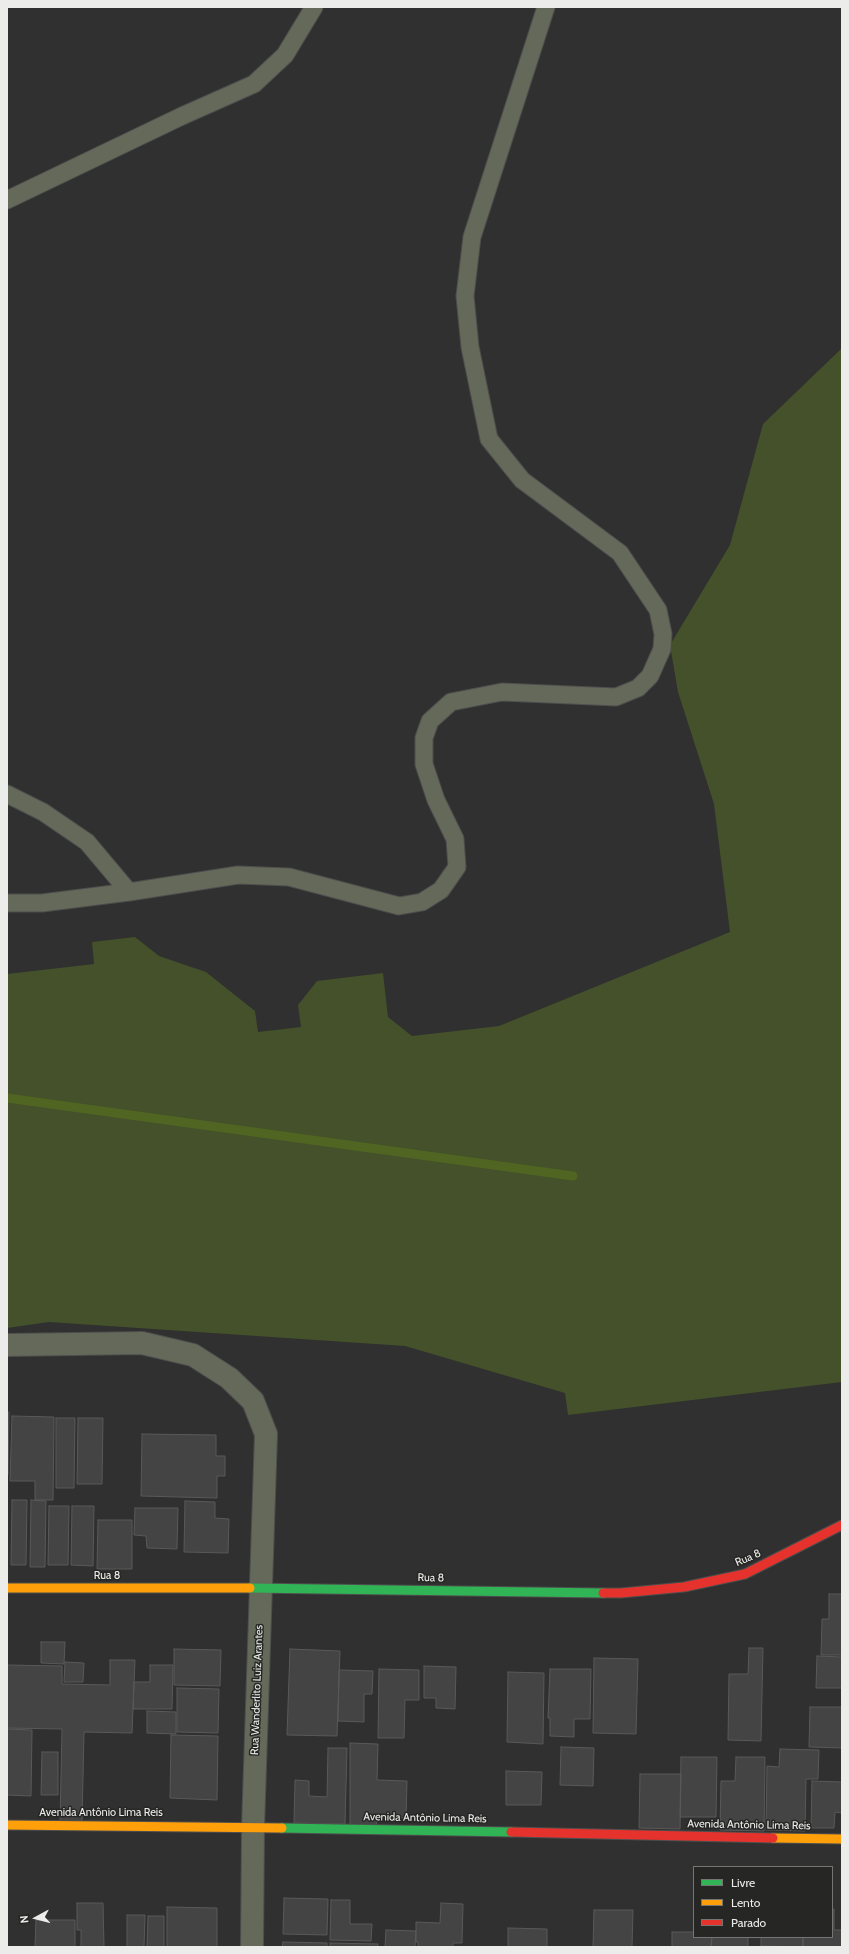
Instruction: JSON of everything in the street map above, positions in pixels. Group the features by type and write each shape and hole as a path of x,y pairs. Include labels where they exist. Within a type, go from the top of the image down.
{"street":[{"name":"Rua Wanderlito Luiz Arantes","path":"7,1345 142,1342 193,1356 229,1378 253,1401 266,1434 253,1827 252,1947"},
{"name":"Rua 8","path":"7,1588 260,1588 621,1593 684,1587 745,1574 842,1525"},
{"name":"Avenida Antônio Lima Reis","path":"7,1825 253,1827 842,1839"}],"lane":[{"path":"7,200 182,116 254,84 286,55 314,7"},
{"path":"7,903 42,903 129,892 238,875 289,877 399,906 422,902 441,890 456,867 455,839 436,800 424,764 424,738 430,721 452,702 502,692 616,696 638,688 650,676 662,649 663,634 658,610 620,553 522,480 489,439 470,347 465,296 472,237 546,7"},
{"path":"7,794 44,812 87,842 129,892"}],"green space":[{"path":"842,348 842,1382 568,1415 565,1393 405,1346 49,1322 7,1328 7,974 94,964 92,942 135,937 159,956 206,972 255,1011 258,1032 301,1027 298,1005 317,981 383,973 388,1017 412,1036 499,1026 730,932 714,804 678,692 670,645 730,545 763,424"}],"building":[{"path":"7,1412 9,1412 8,1475 7,1475"},
{"path":"12,1416 54,1417 53,1500 35,1500 35,1481 10,1481"},
{"path":"56,1418 75,1418 74,1488 56,1488"},
{"path":"78,1418 103,1418 102,1484 77,1484"},
{"path":"142,1434 216,1435 216,1456 225,1456 225,1476 217,1476 217,1498 141,1496"},
{"path":"12,1500 27,1500 26,1565 11,1565"},
{"path":"31,1500 46,1501 45,1567 30,1567"},
{"path":"185,1501 215,1502 215,1518 229,1519 228,1553 184,1552"},
{"path":"49,1506 69,1506 68,1565 48,1565"},
{"path":"72,1506 94,1506 93,1566 71,1565"},
{"path":"135,1508 178,1508 177,1549 147,1548 146,1536 134,1535"},
{"path":"98,1520 132,1520 132,1569 97,1569"},
{"path":"829,1594 842,1594 842,1655 821,1655 822,1619 829,1619"},
{"path":"41,1642 65,1642 64,1664 41,1663"},
{"path":"749,1648 763,1648 761,1741 728,1740 729,1674 748,1674"},
{"path":"174,1649 221,1650 220,1686 174,1685"},
{"path":"290,1649 340,1651 337,1736 287,1735"},
{"path":"817,1656 842,1657 842,1688 816,1688"},
{"path":"594,1658 638,1659 636,1734 593,1733"},
{"path":"110,1660 135,1660 132,1733 84,1732 82,1822 60,1822 62,1729 7,1728 7,1665 62,1666 62,1684 110,1685"},
{"path":"65,1662 84,1663 83,1682 64,1682"},
{"path":"150,1665 173,1665 172,1709 133,1709 134,1682 150,1682"},
{"path":"424,1666 456,1667 455,1709 436,1708 436,1698 424,1698"},
{"path":"379,1669 419,1670 419,1700 405,1700 404,1738 378,1738"},
{"path":"550,1669 591,1669 590,1719 574,1719 574,1737 550,1736 550,1718 548,1718"},
{"path":"339,1670 373,1671 372,1694 364,1694 364,1722 338,1721"},
{"path":"508,1672 544,1673 543,1744 507,1742"},
{"path":"177,1688 219,1689 218,1733 177,1732"},
{"path":"810,1707 842,1707 842,1748 809,1747"},
{"path":"147,1711 176,1712 176,1734 147,1733"},
{"path":"7,1729 32,1730 31,1796 7,1795"},
{"path":"171,1735 218,1736 217,1800 170,1798"},
{"path":"350,1743 378,1744 377,1780 407,1781 406,1818 377,1817 376,1827 350,1826"},
{"path":"561,1747 594,1748 593,1786 560,1785"},
{"path":"328,1748 347,1748 345,1824 294,1823 295,1780 309,1781 309,1796 327,1797"},
{"path":"780,1749 819,1750 818,1779 806,1779 805,1831 766,1830 767,1766 779,1767"},
{"path":"42,1752 58,1752 58,1795 41,1795"},
{"path":"681,1757 717,1757 716,1817 680,1817"},
{"path":"736,1757 765,1757 764,1831 720,1830 721,1781 735,1781"},
{"path":"506,1771 542,1772 541,1805 506,1805"},
{"path":"640,1774 681,1774 680,1829 639,1828"},
{"path":"812,1781 842,1782 842,1813 835,1812 834,1828 811,1828"},
{"path":"284,1898 328,1899 327,1935 283,1934"},
{"path":"331,1900 350,1900 350,1924 372,1924 371,1941 330,1940"},
{"path":"77,1903 103,1903 104,1947 81,1947 81,1930 77,1930"},
{"path":"441,1903 463,1904 462,1943 453,1943 453,1947 418,1947 418,1942 416,1942 416,1922 440,1923"},
{"path":"167,1907 217,1908 217,1947 167,1947"},
{"path":"834,1909 834,1930 842,1930 842,1947 803,1947 803,1938 833,1938"},
{"path":"594,1910 633,1910 632,1947 593,1947"},
{"path":"127,1915 145,1915 144,1947 127,1947"},
{"path":"148,1916 164,1916 164,1947 147,1947"},
{"path":"36,1920 75,1920 75,1947 35,1947"},
{"path":"508,1928 547,1929 547,1947 508,1947"},
{"path":"386,1930 416,1931 415,1947 385,1947"},
{"path":"672,1932 693,1932 693,1938 712,1938 711,1947 672,1947"},
{"path":"712,1938 748,1938 748,1947 711,1947"},
{"path":"761,1938 803,1938 803,1947 761,1946"},
{"path":"283,1942 327,1943 327,1947 282,1947"},
{"path":"330,1943 378,1944 377,1947 330,1947"}],"waterway":[{"path":"7,1098 573,1176"}],"traffic: fast":[{"path":"250,1588 603,1593"},
{"path":"282,1828 511,1832"}],"traffic: slow":[{"path":"7,1588 250,1588"},
{"path":"7,1825 282,1828"},
{"path":"773,1838 842,1839"}],"traffic: jam":[{"path":"603,1593 621,1593 684,1587 745,1574 842,1525"},
{"path":"511,1832 773,1838"}]}
